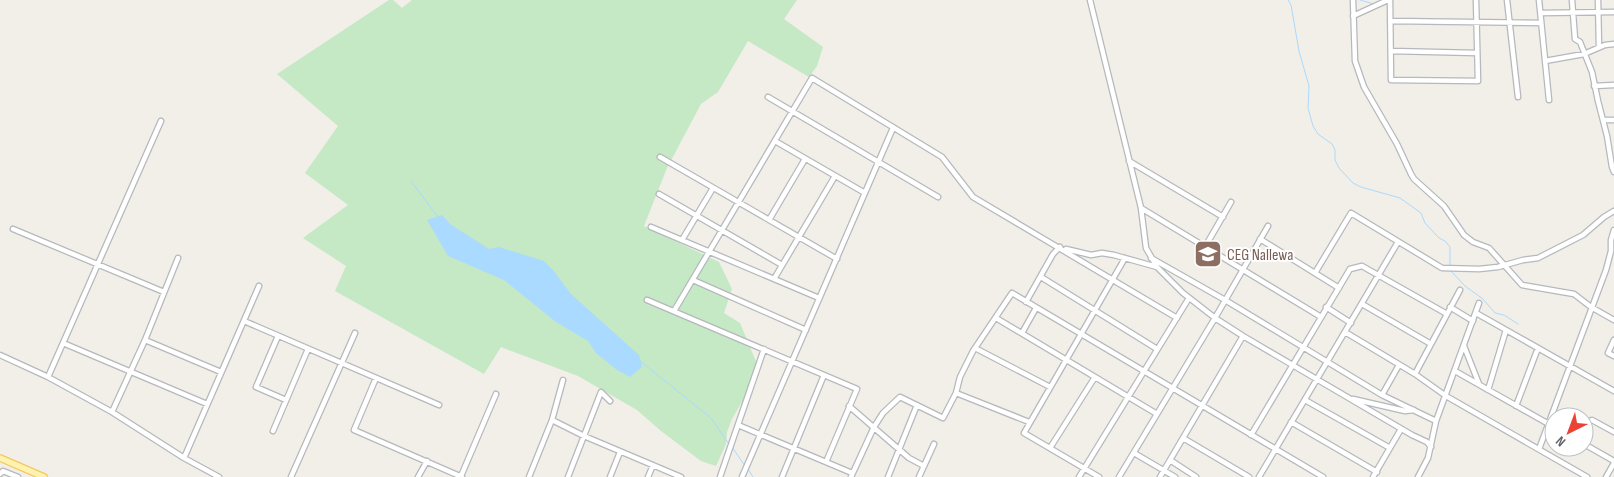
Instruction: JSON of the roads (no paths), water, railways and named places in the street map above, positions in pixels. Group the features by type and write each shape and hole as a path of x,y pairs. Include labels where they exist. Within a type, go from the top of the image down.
{"main road":[{"path":"0,458 44,477"}],"street":[{"path":"1090,0 1141,208 1144,241 1156,267 1189,298 1215,318 1293,366 1427,442 1431,447"},
{"path":"1353,0 1354,61 1357,70 1414,179 1444,206 1464,235 1473,242 1489,248 1522,285 1574,294 1591,307 1614,320"},
{"path":"1354,16 1389,0 1391,80 1478,82 1476,0"},
{"path":"1507,0 1518,97"},
{"path":"1539,0 1549,100"},
{"path":"1572,0 1575,38 1580,42 1592,72 1614,172"},
{"path":"1598,0 1599,47"},
{"path":"1541,13 1614,12"},
{"path":"1390,21 1542,23"},
{"path":"1545,60 1584,54 1599,47 1614,44"},
{"path":"1391,51 1477,53"},
{"path":"674,311 812,78 942,157 973,197 1177,318"},
{"path":"1594,86 1614,85"},
{"path":"768,98 938,196"},
{"path":"1603,120 1614,120"},
{"path":"48,378 161,121"},
{"path":"742,477 893,128"},
{"path":"775,141 865,193"},
{"path":"660,157 836,259"},
{"path":"769,220 805,159"},
{"path":"1129,161 1223,217"},
{"path":"774,279 835,176"},
{"path":"682,240 714,188"},
{"path":"658,194 782,265"},
{"path":"1205,247 1231,202"},
{"path":"1141,208 1321,317"},
{"path":"1315,273 1352,213 1442,268 1479,269 1505,266 1523,260 1538,258 1583,235 1614,211"},
{"path":"1120,477 1268,226"},
{"path":"651,228 820,298"},
{"path":"13,229 164,292"},
{"path":"1554,407 1606,270 1613,248 1611,237 1614,230"},
{"path":"1260,239 1339,288"},
{"path":"1259,477 1398,242"},
{"path":"1060,247 1091,255 1102,253 1114,254 1156,267"},
{"path":"1026,302 1053,254 1060,247"},
{"path":"112,412 145,340 178,258"},
{"path":"1099,477 1024,433 1125,258"},
{"path":"1151,258 1225,300 1382,395 1436,421"},
{"path":"1251,435 1350,269 1362,266 1446,314"},
{"path":"1041,277 1157,350"},
{"path":"693,280 806,330"},
{"path":"184,458 259,286"},
{"path":"1415,374 1460,290"},
{"path":"738,425 852,475 874,427 883,413 900,397 943,418 956,393 960,377 975,348 1012,294 1323,477"},
{"path":"1079,477 1189,298"},
{"path":"647,300 857,389 826,462"},
{"path":"1418,477 1428,458 1436,421 1479,303"},
{"path":"1362,304 1431,344"},
{"path":"1022,333 1036,308"},
{"path":"1326,308 1351,323"},
{"path":"1450,308 1473,321"},
{"path":"1476,313 1614,391"},
{"path":"996,318 1157,414"},
{"path":"244,321 439,405"},
{"path":"1488,390 1506,330"},
{"path":"1345,332 1415,374 1446,396 1587,477"},
{"path":"291,477 355,333"},
{"path":"278,336 256,387 286,400"},
{"path":"1160,477 1243,336"},
{"path":"145,340 221,372"},
{"path":"1614,340 1608,353 1614,356"},
{"path":"63,343 207,404"},
{"path":"1464,345 1479,384"},
{"path":"975,348 1050,387"},
{"path":"1516,406 1538,348"},
{"path":"273,431 308,349"},
{"path":"720,477 764,349"},
{"path":"0,355 112,412 184,458 219,477"},
{"path":"1382,395 1399,365"},
{"path":"1455,371 1544,422"},
{"path":"782,477 824,375"},
{"path":"1050,448 1095,377"},
{"path":"376,378 354,430 461,477 496,394"},
{"path":"528,477 552,420 563,380"},
{"path":"568,477 600,392 610,401"},
{"path":"956,393 1030,422"},
{"path":"1347,397 1405,411 1414,410"},
{"path":"1305,400 1390,448"},
{"path":"888,477 917,405"},
{"path":"849,406 909,458 924,466"},
{"path":"552,420 620,452 681,477"},
{"path":"1594,421 1614,432"},
{"path":"1291,422 1376,472"},
{"path":"1373,477 1401,428"},
{"path":"1538,449 1544,434"},
{"path":"1183,438 1248,477"},
{"path":"919,477 934,444"},
{"path":"1594,450 1614,462 1606,477"},
{"path":"610,477 620,452"},
{"path":"1134,453 1175,477"},
{"path":"1170,460 1196,477"},
{"path":"418,477 427,461"},
{"path":"648,477 653,465"},
{"path":"0,474 3,471 18,477"}],"water":[{"path":"442,215 450,224 489,249 499,247 544,261 571,294 639,355 642,367 630,377 617,370 596,353 588,341 556,322 504,280 448,256 427,220"}],"waterway":[{"path":"1288,0 1291,5 1299,51 1309,86 1308,108 1313,126 1318,134 1332,144 1335,150 1335,160 1339,168 1353,183 1400,198 1421,213 1425,223 1450,247 1450,266"},
{"path":"1360,0 1374,4"},
{"path":"411,181 438,217"},
{"path":"1450,270 1465,286 1483,299 1495,313 1504,315 1518,324"},
{"path":"639,360 711,418 729,444"},
{"path":"732,447 745,466"},
{"path":"748,469 753,477"}],"place":[{"name":"CEG Nallewa","path":"1208,254"}]}
